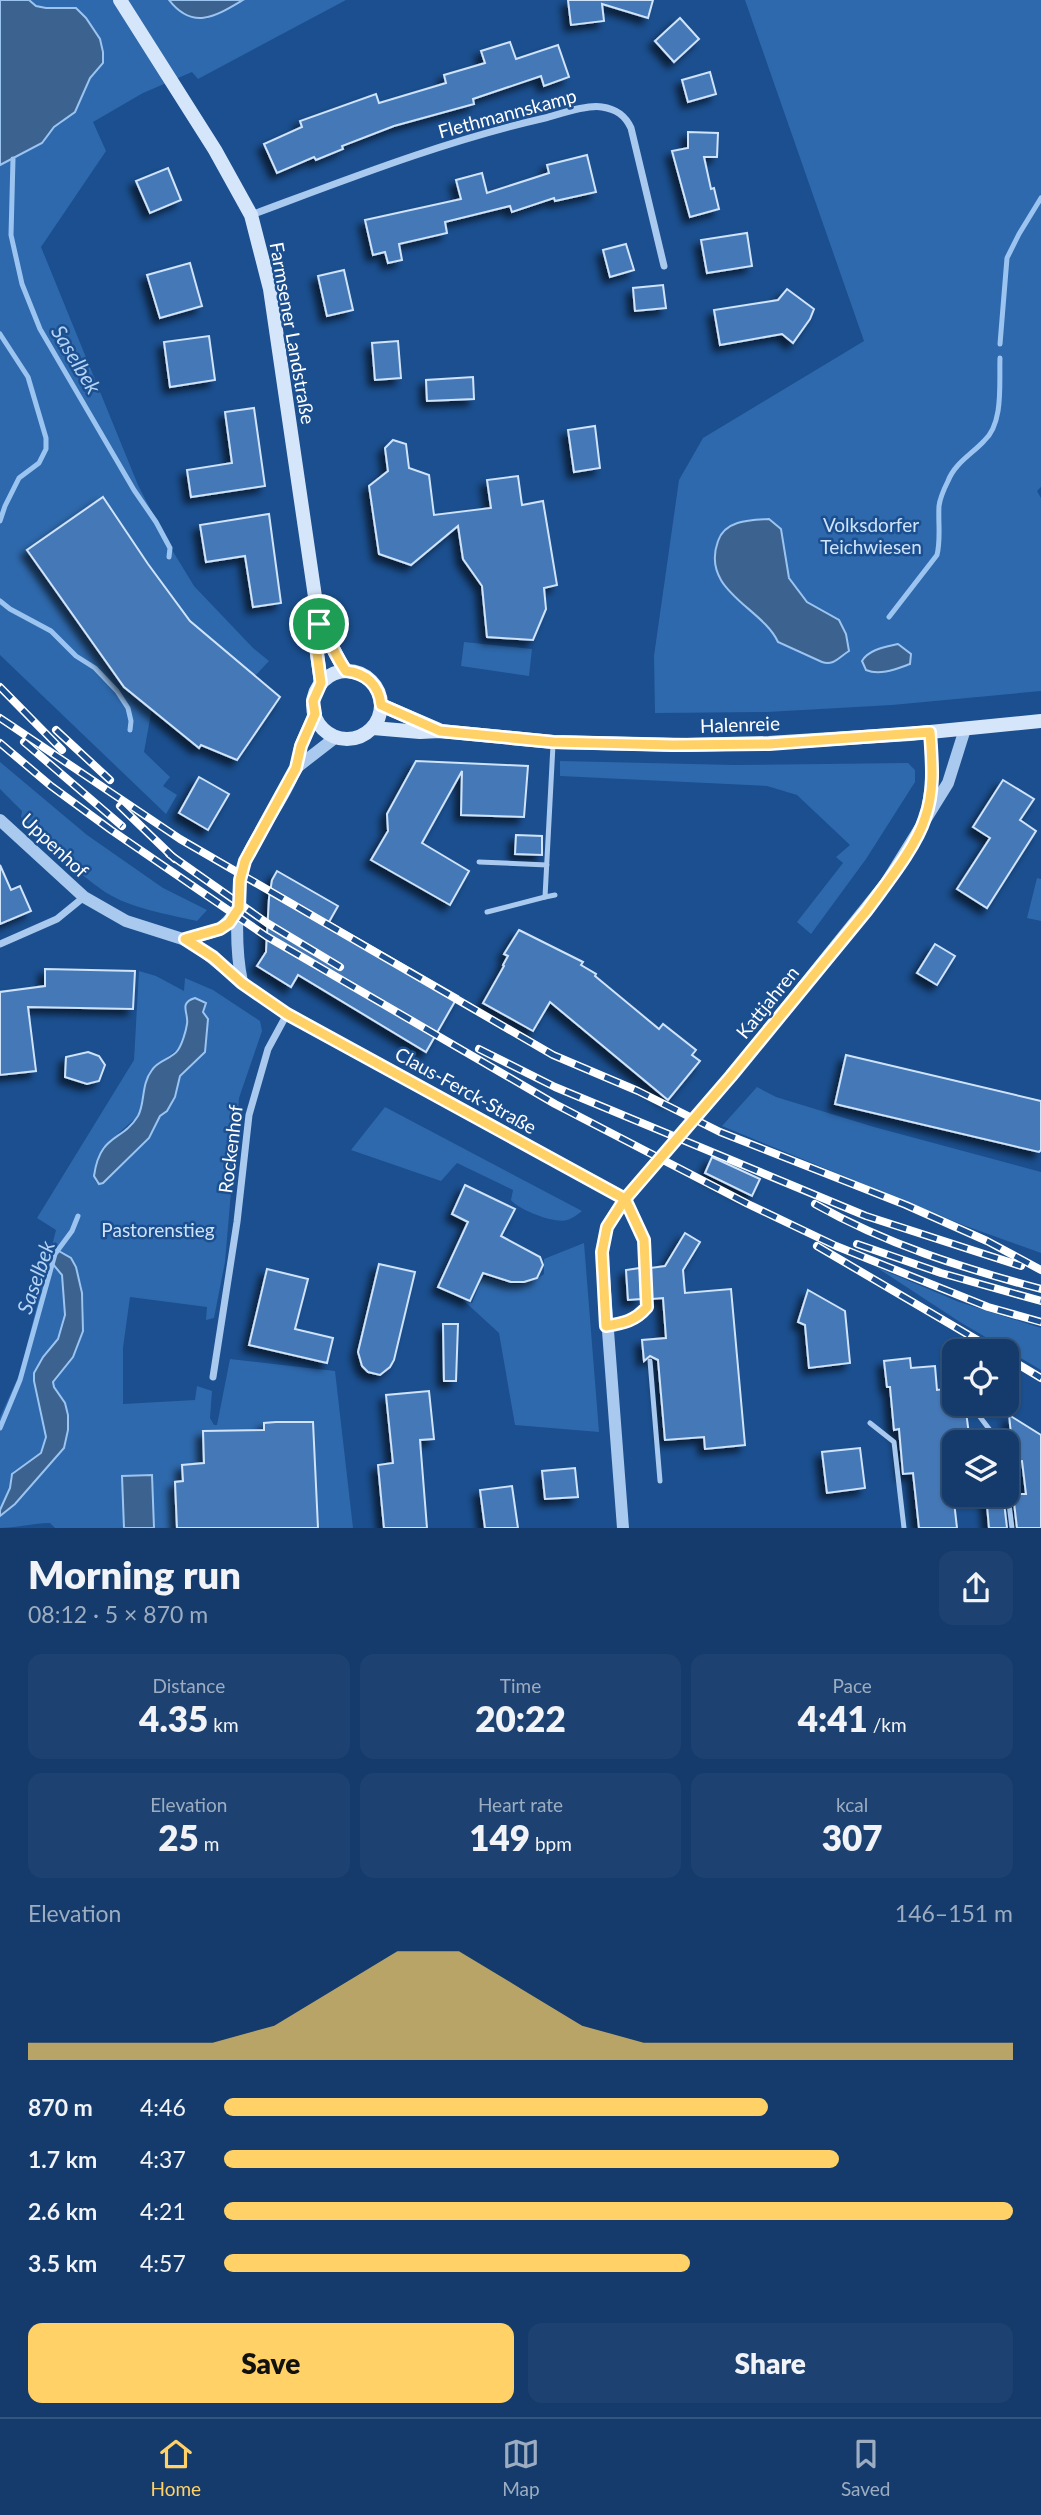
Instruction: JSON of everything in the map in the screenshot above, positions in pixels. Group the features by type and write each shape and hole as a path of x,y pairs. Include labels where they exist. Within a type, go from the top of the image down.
{"main road":[{"name":"Farmsener Landstraße","path":"120,0 215,150 251,215 270,289 319,624 315,639 321,683 313,701 315,714"},
{"name":"Farmsener Landstraße","path":"319,624 329,637 338,660 346,671"},
{"path":"321,683 332,675 346,671 361,674 373,684 381,705 373,728"},
{"name":"Halenreie","path":"381,705 440,731"},
{"path":"315,714 322,729 336,737"},
{"name":"Halenreie","path":"373,728 440,731 553,742 769,744 1041,721"},
{"name":"Farmsener Landstraße","path":"336,737 359,737 373,728"}],"street":[{"name":"Flethmannskamp","path":"251,215 419,153 513,125 600,106 617,111 627,119 631,128 664,267"},
{"name":"Farmsener Landstraße","path":"242,983 238,954 239,908 240,880 245,861 296,768 301,746 315,714"},
{"name":"Kattjahren","path":"625,1199 731,1076 867,910 942,796 953,774 965,729"},
{"name":"Kattjahren","path":"925,819 932,779 930,732"},
{"name":"Farmsener Landstraße","path":"296,768 336,737"},
{"name":"Uppenhof","path":"0,820 84,898"},
{"path":"0,944 57,919 84,898"},
{"name":"Claus-Ferck-Straße","path":"84,898 126,921 185,939 287,1014 625,1199"},
{"path":"185,939 220,929 229,923 239,908"},
{"name":"Rockenhof","path":"214,1377 239,1209 249,1115 268,1049 287,1014"},
{"path":"624,1528 602,1252 607,1227 625,1199"}],"lane":[{"path":"545,897 553,742"},
{"path":"479,862 547,865"},
{"path":"487,912 555,895"},
{"path":"606,1326 628,1322 639,1316 647,1307 644,1240 625,1199"},
{"path":"650,1361 660,1481"},
{"path":"979,1416 990,1430"},
{"path":"870,1423 894,1442 904,1528"},
{"path":"1009,1507 1012,1528"}],"green space":[{"path":"29,0 169,0 175,7 196,19 207,19 243,0 346,0 198,79 192,72 143,93 93,122 106,151 41,247 138,485 166,540 194,586 253,648 269,661 255,676 78,621 124,687 152,708 144,752 170,777 163,786 177,795 166,814 0,655 0,165 41,143 54,127 62,123 83,96 90,78 103,63 100,39 86,18 54,8 36,6"},
{"name":"Volksdorfer Teichwiesen","path":"745,0 1041,0 1041,487 1037,491 1041,498 1041,691 892,705 767,712 655,713 654,656 679,480 703,438 864,341"},
{"path":"464,642 532,649 529,676 461,666"},
{"path":"560,761 734,765 908,763 915,770 915,782 866,859 811,934 797,922 843,863 836,857 850,845 797,795 767,786 560,776"},
{"path":"0,762 87,835 163,888 207,910 197,921 138,907 105,892 72,866 21,817 22,811 0,789"},
{"path":"1037,878 1041,879 1041,921 1027,918"},
{"name":"Pastorenstieg","path":"139,971 156,976 184,991 185,978 213,990 260,1021 262,1031 239,1098 225,1262 214,1318 206,1320 207,1307 130,1297 123,1348 123,1404 195,1400 197,1386 212,1391 210,1418 214,1425 217,1425 230,1359 335,1371 353,1528 55,1528 50,1523 0,1528 0,1516 15,1504 57,1457 65,1403 53,1382 72,1354 78,1339 84,1307 78,1274 71,1258 52,1263 62,1278 65,1310 61,1331 37,1369 34,1381 47,1431 41,1453 14,1471 10,1477 10,1488 0,1510 0,1417 20,1373 56,1230 37,1218 134,1060","holes":["195,998 206,1003 203,1012 208,1028 205,1052 180,1076 175,1097 167,1111 160,1116 149,1138 103,1183 97,1183 95,1170 103,1147 139,1115 144,1088 166,1058 178,1049 188,1023 185,1013"]},
{"path":"757,1087 776,1097 874,1127 1041,1172 1041,1253 963,1225 722,1126"},
{"path":"385,1107 582,1211 567,1220 546,1218 515,1204 511,1200 513,1190 457,1163 441,1181 351,1150"},
{"path":"584,1243 599,1432 515,1425 499,1333 463,1300 472,1303 483,1276 515,1284 529,1282 544,1274 544,1259"},
{"path":"876,1267 959,1302 1041,1328 1041,1370 1019,1357 1019,1339 989,1339"}],"shaded area":[{"path":"0,0 29,0 36,6 46,8 76,8 100,39 103,63 90,78 75,112 54,127 42,143 0,165"},
{"path":"169,0 243,0 214,15 196,18 178,10"},
{"path":"769,519 781,529 789,578 807,602 839,620 846,634 849,651 833,662 822,662 778,642 759,618 725,586 718,573 715,558 721,534 739,522"},
{"path":"898,644 911,654 910,664 882,672 866,670 862,661 865,657 878,649"},
{"path":"195,998 206,1003 203,1012 208,1019 205,1052 180,1076 175,1097 167,1111 160,1116 149,1138 99,1184 94,1176 101,1152 138,1116 149,1076 155,1067 178,1050 187,1024 185,1009 187,1003"},
{"path":"57,1250 71,1258 82,1293 83,1331 73,1357 53,1382 65,1403 68,1430 64,1448 15,1504 0,1516 12,1474 41,1453 46,1437 34,1373 58,1339 65,1315 62,1275 52,1263"},
{"path":"152,1475 154,1528 124,1528 122,1476"}],"building":[{"path":"568,0 653,0 648,18 602,4 604,21 571,25"},
{"path":"680,18 699,39 674,62 655,41"},
{"path":"510,42 516,59 558,45 569,77 544,86 541,76 473,99 474,104 394,126 342,146 343,149 316,160 314,157 277,173 264,144 302,127 300,121 376,94 379,103 446,83 444,75 485,63 481,51"},
{"path":"710,72 716,94 688,102 682,80"},
{"path":"688,132 718,133 717,157 704,157 711,189 714,188 719,209 690,217 672,151 688,148"},
{"path":"587,155 596,192 555,201 554,198 512,212 510,206 445,222 447,233 399,244 402,260 388,263 385,252 373,255 365,220 461,199 456,180 482,173 487,193 549,173 547,165"},
{"path":"168,168 181,200 150,213 136,181"},
{"path":"747,233 752,266 707,273 701,240"},
{"path":"626,244 634,270 610,277 603,250"},
{"path":"190,263 202,306 160,318 147,275"},
{"path":"344,270 353,310 327,316 318,276"},
{"path":"663,285 666,308 635,311 633,288"},
{"path":"787,289 814,309 793,343 782,334 720,345 714,310 778,300"},
{"path":"209,336 215,380 170,387 164,342"},
{"path":"398,341 401,378 375,380 372,343"},
{"path":"473,377 474,399 427,401 426,380"},
{"path":"254,408 265,486 191,497 187,470 232,463 225,412"},
{"path":"595,426 600,468 574,472 568,430"},
{"path":"393,440 406,444 409,468 429,475 434,515 491,508 487,480 518,476 522,505 543,501 557,585 544,588 546,609 533,640 487,637 482,586 463,559 458,526 411,565 379,554 369,486 388,471 385,448"},
{"path":"103,497 190,621 280,697 237,760 201,745 199,748 124,687 27,550"},
{"path":"269,514 281,603 253,607 245,556 206,562 200,525"},
{"path":"416,761 528,766 524,817 461,815 462,771 422,843 469,871 450,905 371,860 388,831 387,814"},
{"path":"199,777 229,794 208,830 179,813"},
{"path":"1003,780 1034,799 1020,820 1036,831 987,908 957,889 990,838 973,827"},
{"path":"516,835 542,836 542,855 515,854"},
{"path":"0,865 11,890 20,886 31,911 0,924"},
{"path":"277,871 338,906 329,922 458,996 426,1052 298,975 291,987 257,966 266,952 269,898 272,880"},
{"path":"519,930 583,962 581,965 596,974 595,976 659,1029 663,1024 696,1050 692,1055 700,1061 668,1100 550,1002 533,1031 483,1003 504,966 508,956 504,954"},
{"path":"935,944 955,956 937,985 917,973"},
{"path":"45,969 135,971 133,1009 28,1007 36,1071 0,1075 0,992 45,986"},
{"path":"88,1052 99,1056 105,1065 99,1081 87,1084 65,1077 66,1057"},
{"path":"846,1055 1041,1101 1041,1150 1039,1152 835,1104"},
{"path":"712,1157 760,1179 752,1196 705,1173"},
{"path":"465,1185 515,1209 501,1236 540,1257 543,1265 537,1278 511,1282 483,1273 470,1301 438,1287 468,1222 452,1214"},
{"path":"685,1233 700,1242 683,1270 685,1293 731,1289 745,1445 705,1449 704,1437 665,1440 658,1360 650,1356 644,1361 642,1340 666,1338 663,1298 652,1299 650,1268 665,1266"},
{"path":"379,1264 415,1272 394,1360 380,1375 368,1372 362,1366 358,1352"},
{"path":"640,1268 641,1299 628,1300 626,1270"},
{"path":"267,1269 308,1279 295,1329 333,1338 327,1363 249,1345"},
{"path":"808,1290 845,1311 850,1363 809,1368 805,1325 798,1322"},
{"path":"443,1324 458,1324 456,1381 444,1381"},
{"path":"910,1358 911,1368 935,1366 937,1390 942,1389 942,1416 967,1416 968,1430 942,1430 942,1507 955,1507 957,1528 919,1528 913,1473 903,1474 899,1429 894,1430 890,1387 887,1387 884,1361"},
{"path":"429,1391 434,1439 420,1440 427,1528 384,1528 378,1465 393,1463 386,1395"},
{"path":"1009,1416 1041,1435 1041,1528 1017,1528 1015,1507 1019,1507 1019,1494 1026,1494 1022,1461 1019,1461 1019,1430 1011,1430"},
{"path":"313,1422 318,1528 177,1528 175,1482 183,1481 182,1465 204,1463 203,1431 264,1430 264,1423"},
{"path":"860,1448 865,1488 827,1493 822,1452"},
{"path":"575,1468 578,1497 545,1499 542,1471"},
{"path":"512,1486 518,1528 485,1528 480,1490"},
{"path":"987,1507 1005,1507 1007,1528 989,1528"}],"waterway":[{"name":"Saselbek","path":"13,159 11,235 22,284 40,329 134,490 156,522 170,548 169,557"},
{"path":"1000,344 1007,258 1041,198"},
{"name":"Saselbek","path":"0,334 28,377 46,438 46,449 39,463 19,478 0,521"},
{"path":"889,617 937,555 940,503 951,475 984,441 995,424 999,402 1000,358"},
{"name":"Saselbek","path":"0,601 51,631 76,656 95,668 117,691 128,708 130,730"},
{"name":"Saselbek","path":"0,1428 20,1380 55,1254 72,1231 78,1216"}],"railway":[{"path":"0,687 62,750"},
{"path":"0,718 180,839 553,1055 638,1091 720,1132 906,1205 987,1241 1041,1270"},
{"path":"56,730 110,780"},
{"path":"24,742 122,826"},
{"path":"0,743 51,786 111,830 266,936 555,1104 748,1204 836,1246 988,1307 1041,1322"},
{"path":"120,806 175,859"},
{"path":"169,854 267,923 340,967"},
{"path":"479,1049 555,1087 866,1216 1021,1266"},
{"path":"815,1204 869,1231 925,1254 1041,1289"},
{"path":"857,1244 941,1273 1041,1301"},
{"path":"817,1246 976,1339"},
{"path":"1019,1365 1041,1378"}],"route":[{"path":"319,624 315,639 321,683 313,701 315,714 301,746 296,768 245,861 240,880 239,908 229,923 220,929 185,939 213,957 242,983 310,1028 625,1199 607,1227 602,1252 606,1326 628,1322 639,1316 647,1307 644,1240 625,1199 731,1076 867,910 908,850 925,819 930,795 930,732 769,744 673,745 553,742 440,731 381,705 377,690 368,678 346,671 338,660 329,637 319,624"}]}
